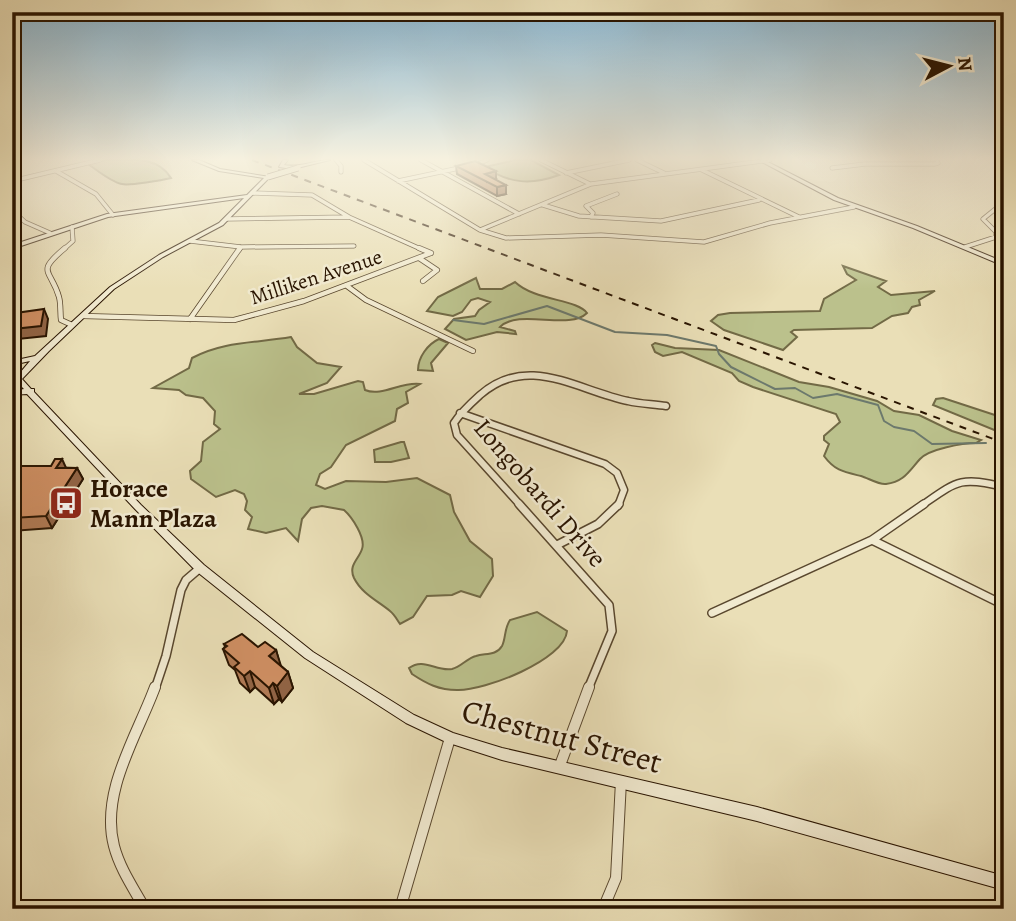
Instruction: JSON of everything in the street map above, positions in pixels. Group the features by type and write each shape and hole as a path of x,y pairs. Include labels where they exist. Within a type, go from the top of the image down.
{"main road":[{"path":"12,247 113,215 196,203"},
{"path":"15,382 37,357 131,274 227,219 243,203"},
{"path":"847,203 1004,264"},
{"path":"12,363 23,363 37,357"},
{"name":"Chestnut Street","path":"12,369 15,382 31,391 138,507 200,568 309,655 385,705 450,738 559,768 847,837 1004,883"},
{"path":"12,393 31,391"}],"street":[{"path":"103,203 113,215"},
{"path":"329,203 349,217"},
{"path":"435,203 490,235 515,238 601,235 697,242 717,240 770,223 853,206"},
{"path":"499,203 519,214"},
{"path":"480,230 546,203"},
{"path":"591,216 593,213 586,206 594,203"},
{"path":"541,205 575,215 661,220 746,203"},
{"path":"766,203 799,218"},
{"path":"965,247 996,237 996,232 983,219 1003,203"},
{"path":"12,210 25,222 50,233"},
{"path":"227,219 349,217"},
{"name":"Milliken Avenue","path":"83,316 234,320 286,307 431,253 349,217"},
{"path":"72,227 75,230 72,241 49,264 47,274 59,296 61,320 72,325"},
{"path":"190,242 241,247 354,246"},
{"path":"190,319 241,247"},
{"path":"419,258 437,270 423,281"},
{"path":"347,286 366,300 473,351"},
{"name":"Longobardi Drive","path":"559,768 575,720 612,631 609,605 457,435 454,423 460,413 501,380 526,374 553,378 628,401 666,406"},
{"path":"460,413 596,460 617,473 624,490 618,506 602,521 556,545"},
{"path":"712,613 872,540 957,481 981,481 1004,487"},
{"path":"872,540 1004,605"},
{"path":"145,909 116,851 112,828 115,798 123,769 160,677 181,590 186,580 200,568"},
{"path":"400,909 450,738"},
{"path":"603,909 616,878 621,782"}],"green space":[{"path":"843,266 886,281 878,287 891,295 935,291 919,300 920,305 912,307 908,313 892,316 872,328 794,330 791,332 797,337 783,350 724,330 711,321 718,315 730,313 820,311 824,299 856,280 847,274"},
{"path":"476,278 480,289 502,289 515,282 533,293 574,305 587,313 568,320 519,319 500,327 515,331 516,334 497,332 466,340 445,329 454,319 475,316 490,302 478,298 471,300 462,312 453,316 427,311 438,297"},
{"path":"291,337 297,347 317,363 341,367 327,383 299,394 314,394 358,381 363,382 365,390 372,392 420,384 406,392 408,403 397,409 395,421 346,445 331,467 320,474 316,485 325,489 346,481 386,482 417,478 450,495 454,512 470,541 492,559 493,576 480,597 461,591 452,595 427,596 413,617 400,624 392,613 357,584 354,578 352,569 363,544 354,523 344,510 322,506 311,508 302,519 298,541 286,528 266,533 248,529 252,517 245,510 247,501 244,494 235,490 216,497 191,479 190,471 201,461 203,442 220,429 214,424 215,411 203,398 186,395 179,390 153,388 189,368 192,358 204,352 228,345"},
{"path":"439,339 448,343 431,363 433,371 418,370 424,352"},
{"path":"655,343 675,348 719,350 799,382 829,387 877,401 894,411 919,415 952,431 981,440 931,452 924,455 902,478 892,483 880,483 840,470 824,456 829,444 824,440 824,436 840,422 836,414 753,387 739,381 732,373 682,352 663,356 655,352 652,345"},
{"path":"943,398 1004,418 1004,434 933,405 936,399"},
{"path":"404,442 409,458 375,462 374,450"},
{"path":"537,612 567,631 563,642 553,653 521,672 485,685 457,690 439,688 428,683 412,674 409,668 425,664 452,669 473,657 494,653 502,646 510,620"}],"building":[{"path":"44,309 41,326 13,329 16,313"},
{"path":"55,459 62,459 56,468 77,468 46,516 12,518 12,466 51,466"},
{"path":"242,634 258,647 265,642 276,650 269,656 288,672 277,686 273,683 269,688 250,671 244,676 234,667 239,663 223,649 227,646 224,644"}],"waterway":[{"path":"453,320 484,324 547,306 615,332 667,335 716,346 719,354 731,367 775,389 795,388 813,398 837,394 878,405 884,421 894,427 914,431 932,444 986,443"},
{"path":"1000,433 1004,434"}],"railway":[{"path":"366,203 1004,443"}],"place":[{"name":"Horace Mann Plaza","path":"66,503"}]}
